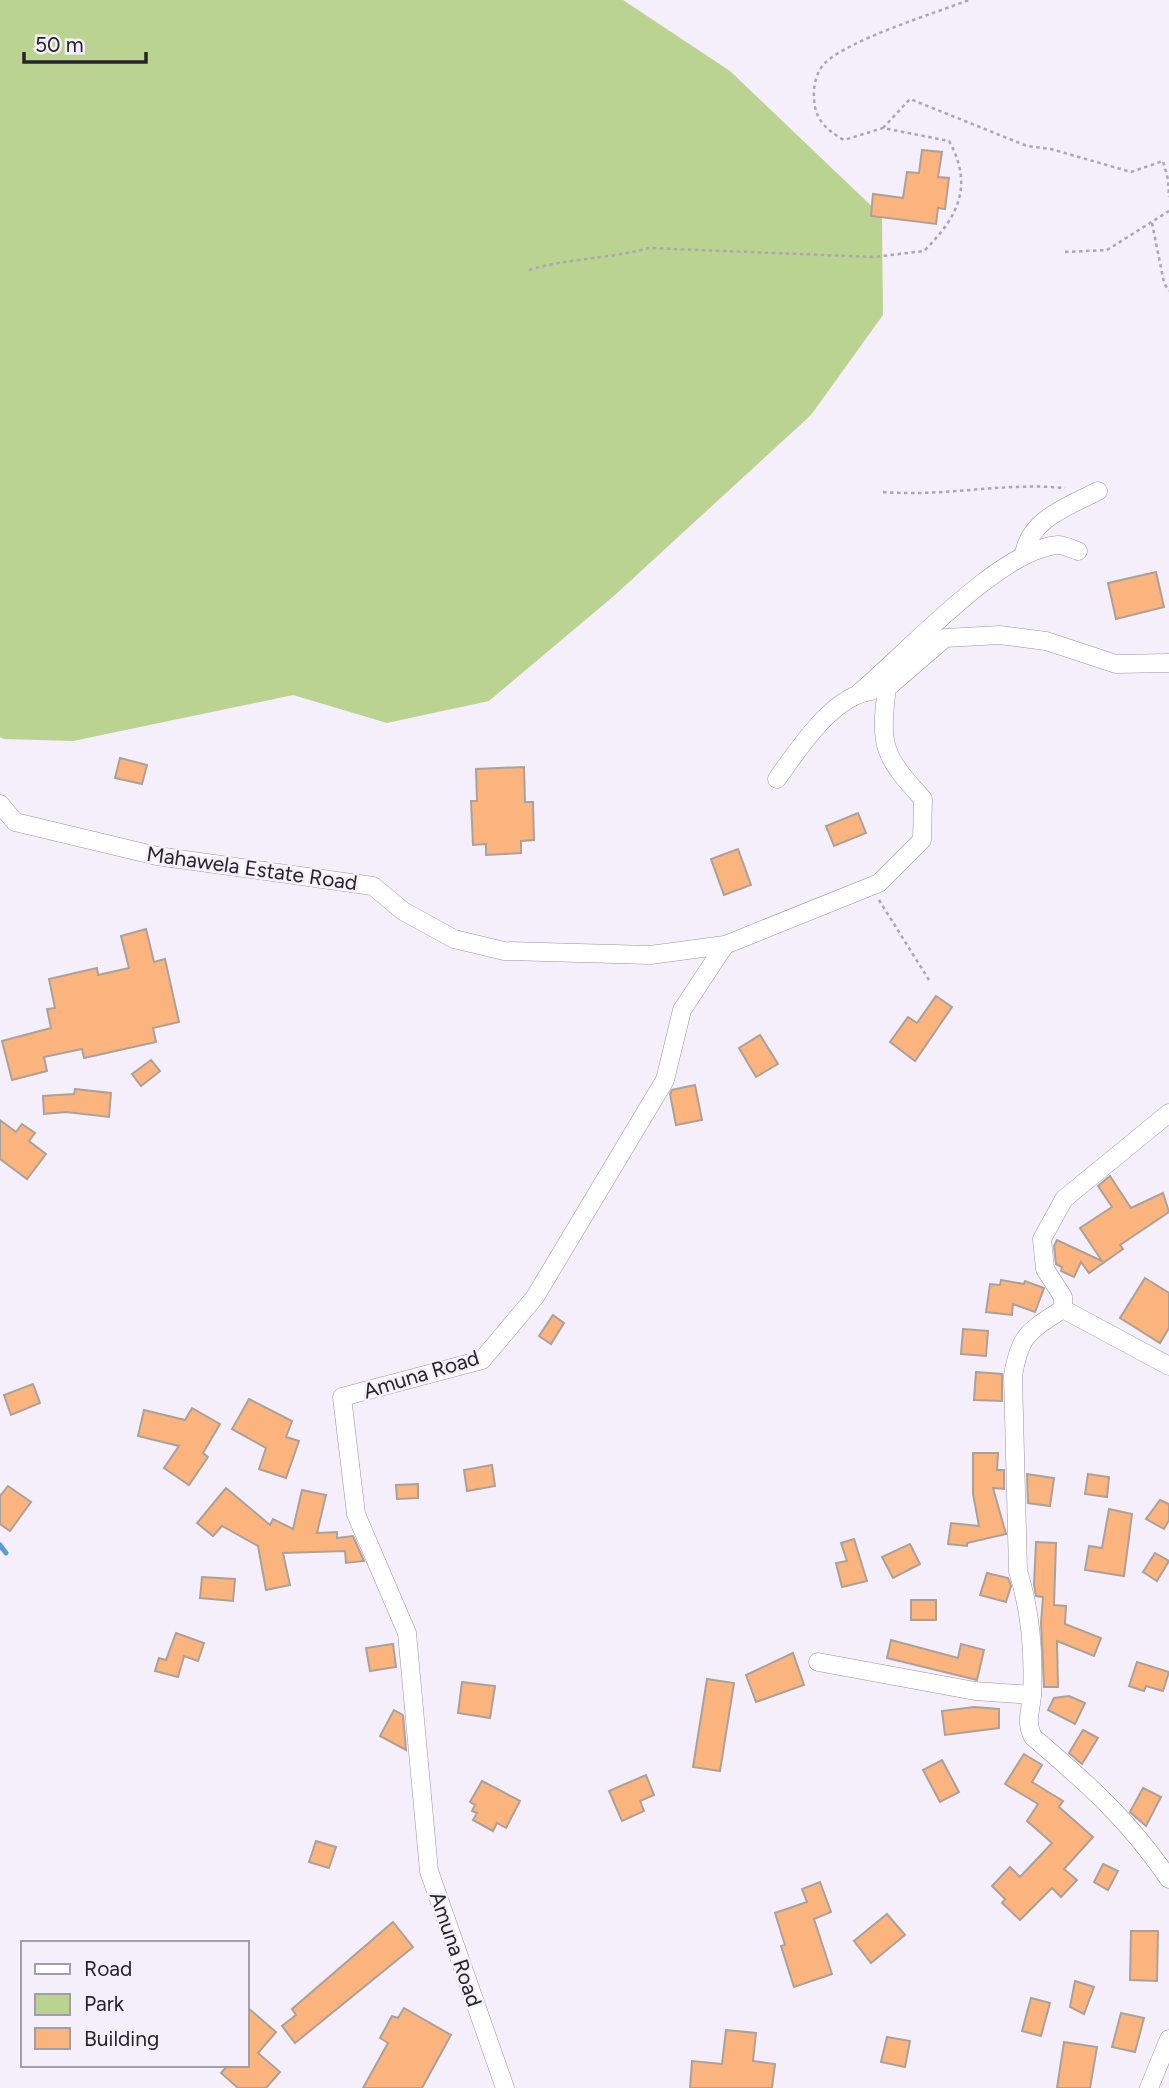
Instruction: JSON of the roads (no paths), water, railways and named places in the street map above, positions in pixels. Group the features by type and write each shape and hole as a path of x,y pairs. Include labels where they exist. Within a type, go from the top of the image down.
{"street":[{"path":"1024,555 1026,543 1041,522 1098,491"},
{"path":"776,779 818,724 860,692 970,593 1024,555 1059,545 1079,551"},
{"path":"860,692 887,688 945,638 1000,635 1046,641 1116,664 1169,663"},
{"name":"Mahawela Estate Road","path":"0,804 15,822 157,856 373,886 403,911 454,939 504,951 649,955 725,945 879,883 922,840 923,799 892,765 882,727 887,688"},
{"name":"Amuna Road","path":"505,2088 429,1871 407,1633 356,1514 342,1397 482,1360 535,1297 666,1080 682,1010 725,945"},
{"path":"1063,1309 1063,1297 1045,1269 1042,1239 1064,1199 1169,1113"},
{"path":"1063,1309 1169,1366"},
{"path":"1063,1309 1034,1327 1017,1347 1013,1376 1018,1570 1027,1601 1032,1695 1027,1727 1032,1737 1105,1799 1142,1840 1169,1879"},
{"path":"818,1661 975,1691 1032,1695"},
{"path":"1149,2088 1169,2039"}],"waterway":[{"path":"0,1545 6,1553"}]}
